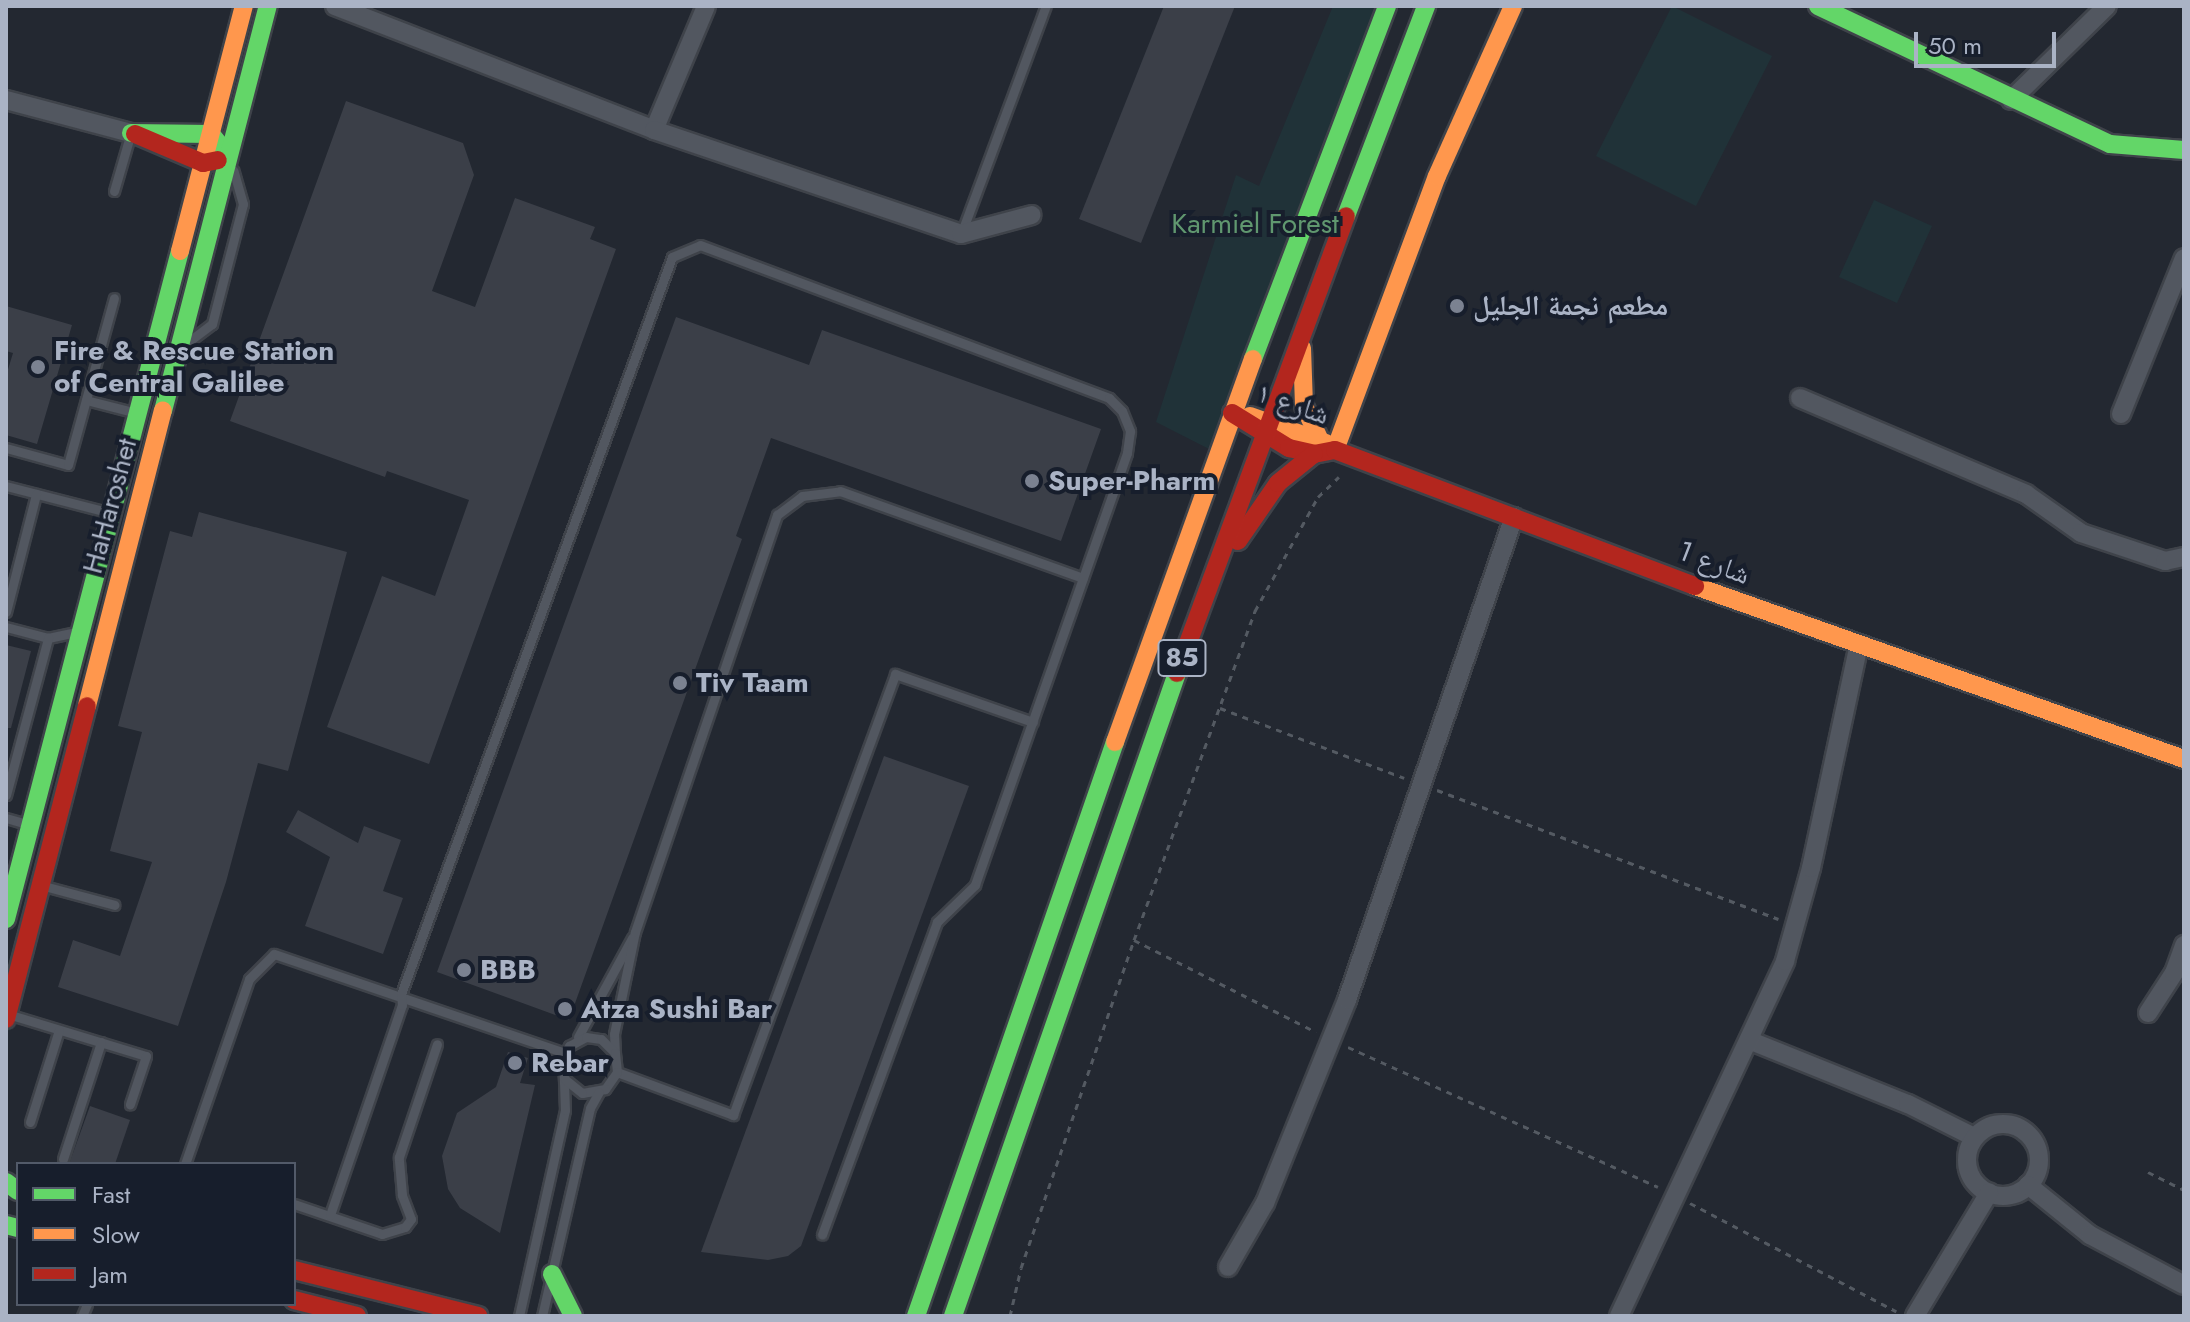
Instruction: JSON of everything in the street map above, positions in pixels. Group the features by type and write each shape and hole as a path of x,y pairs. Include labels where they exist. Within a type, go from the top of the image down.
{"main road":[{"name":"HaHaroshet","path":"6,919 10,890 30,824 244,6"},
{"name":"HaHaroshet","path":"7,1016 268,6"},
{"name":"85","path":"916,1316 1232,413 1387,6"},
{"name":"85","path":"953,1316 1203,596 1426,6"},
{"path":"1203,596 1260,505 1323,448 1437,176 1513,6"},
{"path":"1818,6 2011,100 2110,144 2184,150"},
{"path":"131,133 211,134 229,158 203,163 131,133"},
{"path":"1304,323 1301,385 1304,406 1323,448"},
{"name":"شارع 1","path":"1232,413 1265,428 1359,458 1858,648 2184,759"},
{"path":"296,1271 478,1316"},
{"path":"552,1274 573,1316"},
{"path":"296,1301 347,1315"}],"street":[{"path":"335,6 654,130 961,234 1032,215"},
{"path":"654,130 706,6"},
{"path":"2011,100 2107,6"},
{"path":"6,100 131,133"},
{"path":"2121,414 2184,258"},
{"path":"1800,398 2026,494 2081,533 2165,561 2184,557"},
{"path":"1228,1267 1265,1203 1331,1039 1514,517"},
{"path":"1619,1316 1751,1041 1795,926 1858,648"},
{"path":"2148,1013 2174,973 2184,945"},
{"path":"1751,1041 1908,1104 1974,1137"},
{"path":"1994,1124 2027,1132 2039,1164 2028,1185 2006,1196 1989,1193 1968,1171 1974,1137 1994,1124"},
{"path":"2028,1185 2090,1235 2184,1285"},
{"path":"1915,1316 1989,1193"}],"lane":[{"path":"961,234 1046,6"},
{"path":"114,191 131,133"},
{"path":"330,1215 402,1005 401,994 672,257 700,245 1109,398 1122,411 1130,431 1127,453 975,885 937,922 822,1235"},
{"path":"6,448 68,465 114,298"},
{"path":"86,400 138,413 166,403"},
{"path":"6,486 111,513"},
{"path":"542,1316 590,1108 599,1092 617,1072 614,1034 635,932 777,515 788,504 821,491 840,491 1083,578"},
{"path":"6,612 36,494"},
{"path":"6,627 48,638 80,632"},
{"path":"6,795 48,638"},
{"path":"617,1072 733,1115 895,674 1033,722"},
{"path":"6,818 30,824"},
{"path":"41,885 115,905"},
{"path":"519,1316 562,1122 564,1053 591,1019 635,932"},
{"path":"186,1162 241,997 263,959 281,953 564,1053"},
{"path":"7,1016 146,1056 130,1104"},
{"path":"30,1122 59,1030"},
{"path":"575,1041 601,1039 615,1053"},
{"path":"63,1159 101,1042"},
{"path":"296,1205 382,1234 399,1232 410,1221 399,1157 437,1044"},
{"path":"565,1079 578,1091 599,1092"},
{"path":"347,1315 350,1285"},
{"path":"364,1316 371,1290"}],"path":[{"path":"1010,1316 1021,1268 1134,940 1255,611 1318,497 1359,458"},
{"path":"1220,708 1795,926"},
{"path":"1134,940 1331,1039 1677,1196 1906,1316"},
{"path":"2148,1172 2184,1190"}],"green space":[{"name":"Karmiel Forest","path":"1333,6 1376,6 1209,449 1156,422 1236,175 1259,186"},
{"path":"1672,6 1772,56 1696,206 1596,156"},
{"path":"1874,200 1932,226 1897,303 1839,277"}],"building":[{"path":"1164,6 1235,6 1141,243 1079,219"},
{"path":"346,101 463,143 474,175 432,291 475,307 515,198 595,227 590,239 616,249 429,764 327,727 382,576 435,596 469,500 387,471 385,477 230,421"},
{"path":"6,306 72,325 37,444 6,435 6,376 13,353 6,351"},
{"path":"676,317 809,365 822,330 1101,429 1061,541 771,438 736,536 742,539 569,1020 437,972"},
{"path":"199,512 347,552 288,771 258,763 226,882 178,1026 58,987 73,940 120,956 152,862 110,851 142,732 118,726 170,531 192,537"},
{"path":"6,645 31,651 11,728 6,728"},
{"path":"884,756 969,786 801,1246 788,1256 768,1260 701,1252"},
{"path":"298,810 358,843 364,826 401,840 383,891 403,898 383,954 305,926 330,857 286,832"},
{"path":"508,1052 528,1058 520,1083 535,1085 500,1233 460,1208 448,1189 442,1156 457,1113 496,1087"},
{"path":"90,1106 130,1120 116,1162 70,1162"}],"traffic: fast":[{"path":"163,411 268,6"},
{"path":"1253,359 1387,6"},
{"path":"1346,216 1426,6"},
{"path":"1818,6 2110,144 2184,150"},
{"path":"131,133 211,134 220,145"},
{"path":"6,919 180,251"},
{"path":"953,1316 1177,673"},
{"path":"916,1316 1115,742"},
{"path":"6,1182 16,1190"},
{"path":"6,1225 16,1228"},
{"path":"552,1274 573,1316"}],"traffic: slow":[{"path":"180,251 244,6"},
{"path":"1335,450 1437,176 1513,6"},
{"path":"1302,348 1304,406 1320,440"},
{"path":"1115,742 1253,359"},
{"path":"87,706 163,411"},
{"path":"1250,416 1326,443"},
{"path":"1695,586 2184,759"}],"traffic: jam":[{"path":"135,134 203,163 218,160"},
{"path":"1177,673 1346,216"},
{"path":"1232,413 1289,448 1314,454 1335,450 1695,586"},
{"path":"1238,541 1278,483 1314,454"},
{"path":"6,1019 87,706"},
{"path":"296,1270 478,1316"},
{"path":"296,1301 357,1316"}],"place":[{"name":"مطعم نجمة الجليل","path":"1457,306"},
{"name":"Fire & Rescue Station of Central Galilee","path":"38,367"},
{"name":"Super-Pharm","path":"1032,481"},
{"name":"Tiv Taam","path":"680,683"},
{"name":"BBB","path":"464,970"},
{"name":"Atza Sushi Bar","path":"565,1009"},
{"name":"Rebar","path":"515,1063"}]}
